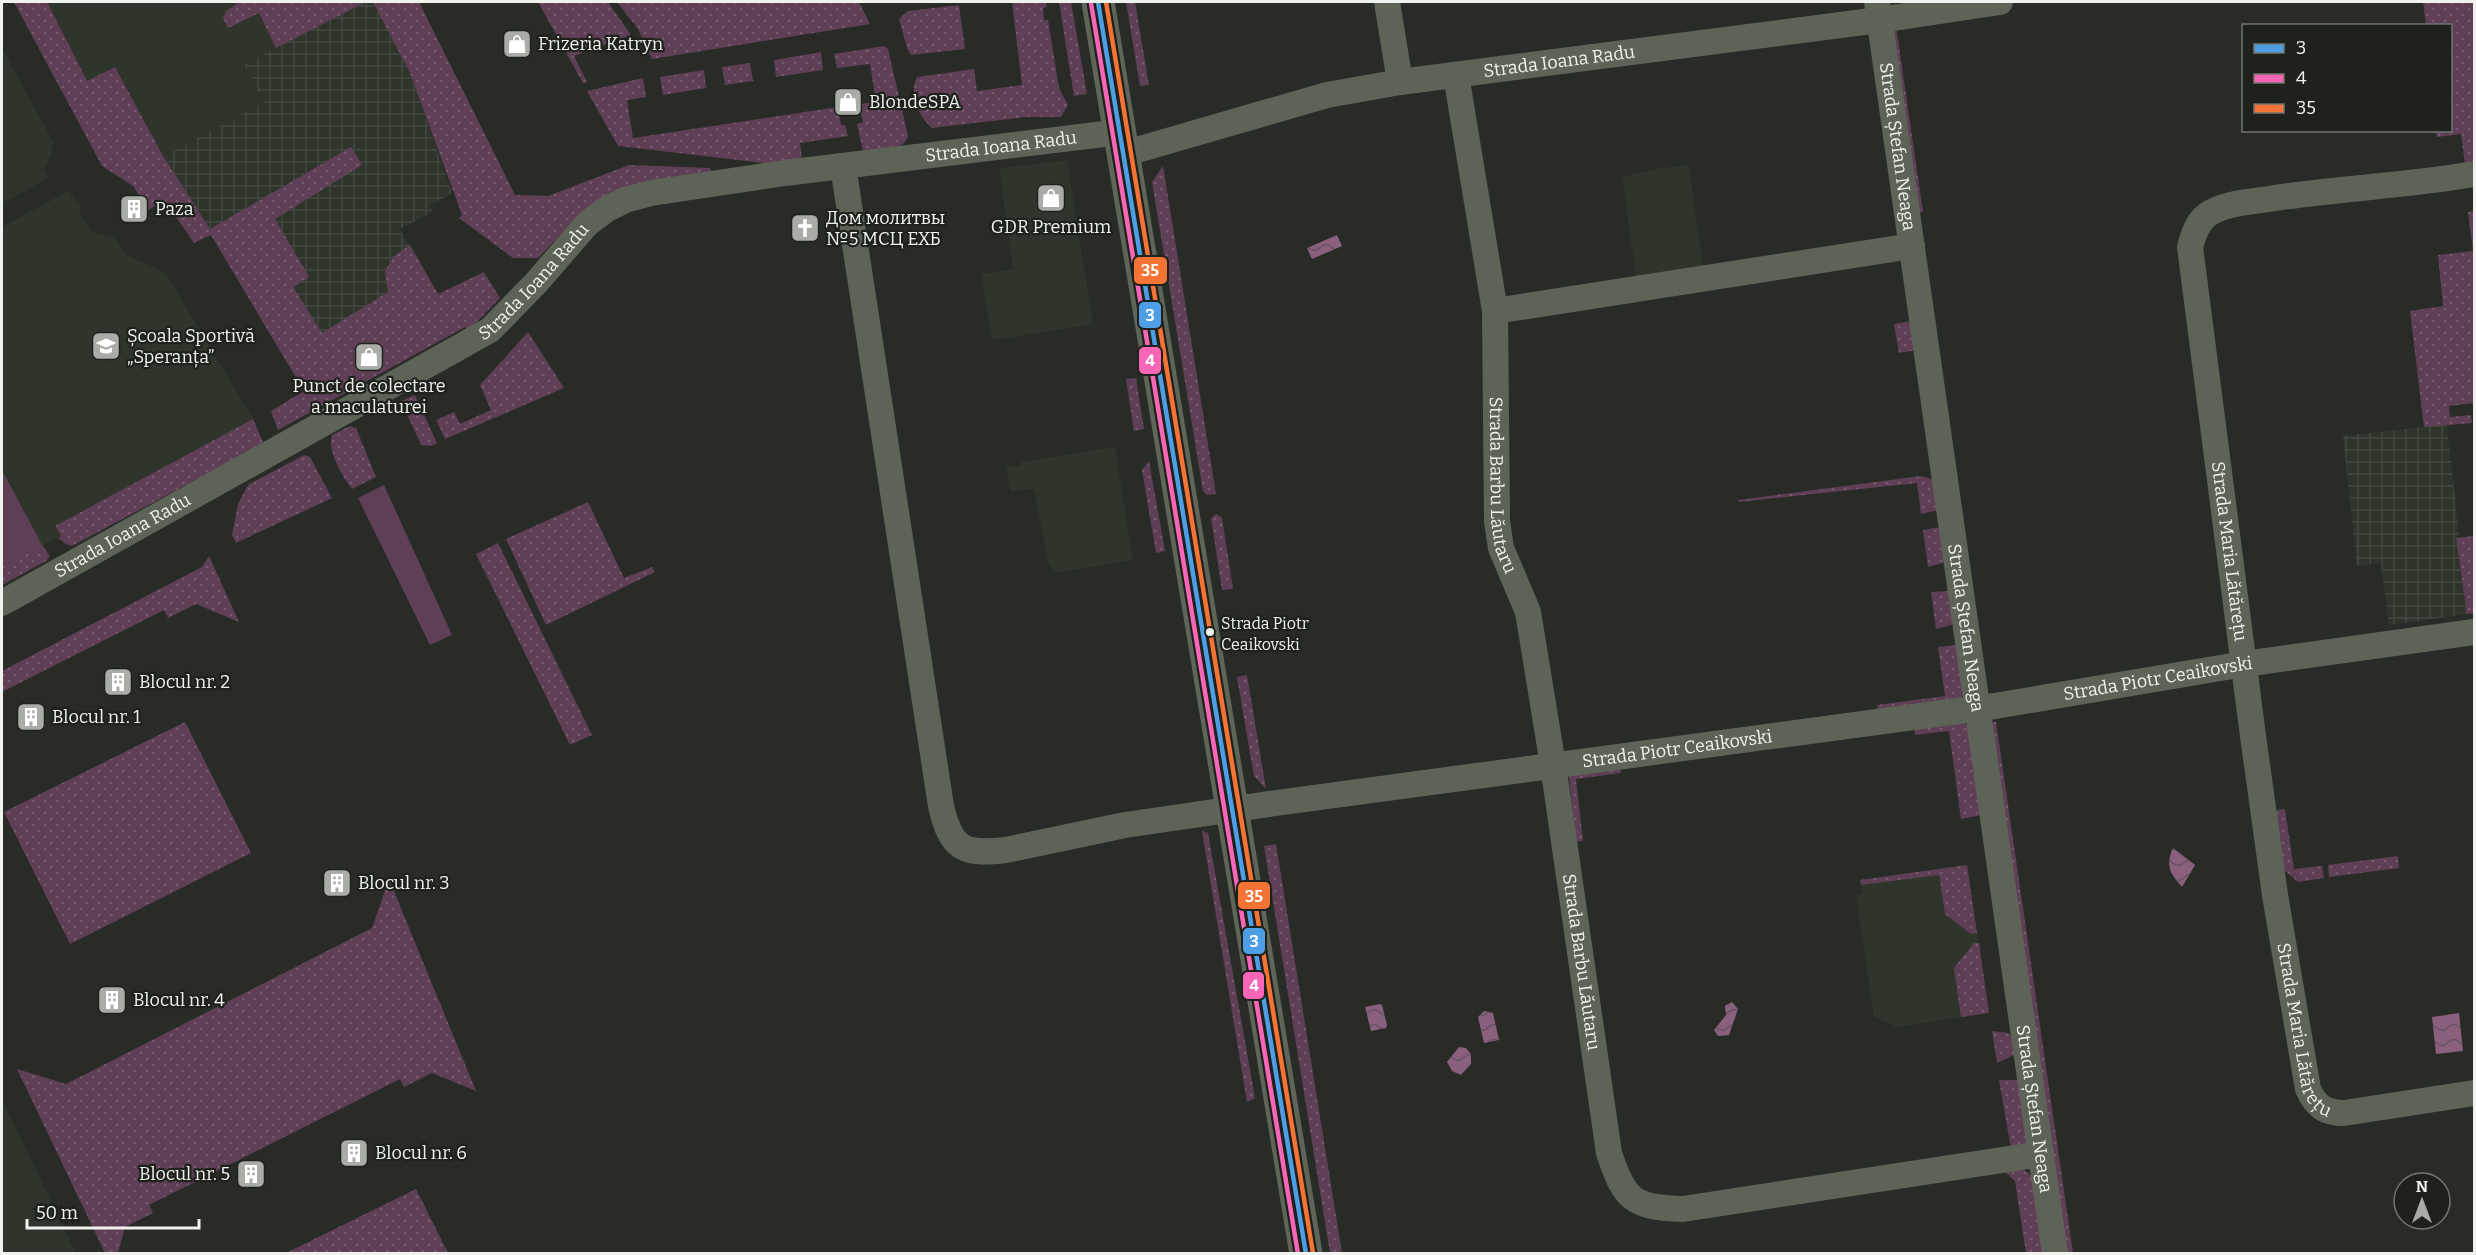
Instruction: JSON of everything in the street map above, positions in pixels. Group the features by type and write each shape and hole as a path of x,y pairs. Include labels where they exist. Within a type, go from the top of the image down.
{"main road":[{"path":"1098,2 1306,1254"}],"street":[{"path":"1387,2 1400,82"},
{"name":"Strada Ioana Radu","path":"2,603 490,330 536,283 587,224 607,209 625,200 651,194 843,166 1122,143 1327,95 1400,82 1878,11 2000,2"},
{"name":"Strada Ștefan Neaga","path":"1878,11 2055,1254"},
{"name":"Strada Barbu Lăutaru","path":"1456,75 1495,311 1497,521 1501,548 1528,612 1553,765 1609,1153 1622,1188 1637,1202 1655,1208 1683,1209 2041,1154"},
{"name":"Strada Piotr Ceaikovski","path":"843,166 941,806 951,835 958,845 964,848 987,852 1125,825 1979,708 2244,664 2475,632"},
{"name":"Strada Maria Lătărețu","path":"2475,174 2331,190 2231,206 2208,215 2193,235 2190,247 2275,895 2305,1075 2313,1099 2321,1108 2331,1113 2344,1113 2475,1093"},
{"path":"1495,311 1912,246"}],"shaded area":[{"path":"14,2 366,2 244,64 264,103 163,156 115,67 63,95"},
{"path":"14,2 47,2 87,81 115,67 163,156 210,229 351,147 362,165 275,219 309,277 293,287 322,333 388,292 385,271 394,256 410,245 438,294 484,272 500,298 468,331 465,327 278,430 271,411 304,391 211,235 194,243 165,201 148,210 133,186 102,166"},
{"path":"239,2 366,2 276,48 259,13 228,28 223,18 226,11"},
{"path":"366,2 373,2 410,73 452,193 429,206 433,212 400,229 438,294 293,370 211,235 210,229 163,156 264,103 244,64"},
{"path":"373,2 423,2 420,4 515,195 548,196 629,165 710,168 711,171 584,211 538,258 513,258 459,218 462,215 410,73"},
{"path":"538,2 608,2 631,35 574,56 587,82 583,83"},
{"path":"617,2 859,2 870,24 652,59 638,29"},
{"path":"1012,2 1046,2 1047,7 1043,8 1044,20 1048,20 1059,88 1068,105 1061,117 1026,117 932,128 916,104 914,90 917,77 974,69 977,91 1022,85"},
{"path":"1059,2 1071,2 1087,94 1074,96"},
{"path":"1126,2 1135,2 1149,85 1140,86"},
{"path":"2423,2 2474,2 2474,164 2465,164 2461,134 2437,137 2436,132 2452,132 2452,24 2426,24"},
{"path":"959,5 965,49 911,55 899,19 908,11"},
{"path":"1896,26 1923,212 1918,213 1891,27"},
{"path":"884,46 888,49 908,136 896,148 863,151 857,124 863,122 859,104 876,102 870,64 837,68 834,54"},
{"path":"2,48 54,143 51,145 53,150 44,170 48,178 2,204"},
{"path":"821,52 823,70 776,77 774,60"},
{"path":"750,63 753,81 725,85 722,67"},
{"path":"704,70 706,88 663,95 660,77"},
{"path":"643,78 646,97 627,100 633,138 838,107 841,125 845,125 848,136 800,143 802,159 772,164 618,146 587,91"},
{"path":"1067,160 1093,324 992,340 981,274 1013,269 999,168"},
{"path":"1689,165 1703,267 1636,277 1622,177 1661,168"},
{"path":"1163,166 1216,494 1207,495 1203,491 1152,182"},
{"name":"Școala Sportivă „Speranța”","path":"68,191 80,205 80,214 91,232 115,238 127,255 166,273 253,419 55,526 61,536 2,567 2,227"},
{"path":"2474,211 2474,403 2449,406 2450,417 2471,415 2472,423 2424,427 2410,311 2443,306 2438,255 2473,251 2468,212"},
{"path":"1912,321 1917,350 1899,353 1894,324"},
{"path":"528,332 564,388 445,439 436,420 454,412 460,424 491,410 480,385"},
{"path":"1136,378 1144,429 1134,431 1126,379"},
{"path":"415,395 437,443 431,446 421,445 401,401"},
{"path":"253,419 263,442 257,447 72,546 58,538 61,536 55,526"},
{"path":"350,426 356,428 376,477 352,489 336,463 331,441 332,435"},
{"path":"2447,426 2459,533 2456,538 2467,614 2389,625 2381,563 2357,566 2343,436"},
{"path":"1115,447 1133,560 1055,573 1049,565 1034,489 1010,491 1006,467 1021,465 1021,462"},
{"path":"304,455 310,457 332,498 236,543 232,535 238,504 248,485"},
{"path":"1149,461 1165,551 1156,553 1142,470"},
{"path":"2,470 42,545 2,567"},
{"path":"1921,476 1934,480 1939,510 1921,514 1917,483 1739,502 1738,500"},
{"path":"384,485 452,635 430,645 358,498"},
{"path":"588,502 624,578 652,567 655,572 546,625 506,539"},
{"path":"1216,514 1222,518 1233,589 1222,590 1211,518"},
{"path":"1941,527 1946,562 1928,567 1923,530"},
{"path":"2474,536 2474,613 2467,614 2456,538"},
{"path":"498,543 592,735 570,745 476,554"},
{"path":"42,545 50,556 46,561 2,585 2,567"},
{"path":"209,556 239,622 196,604 168,618 164,610 2,692 2,671 202,567"},
{"path":"1950,591 1955,624 1936,629 1931,592"},
{"path":"1957,645 1964,693 1961,698 1878,711 1877,705 1945,696 1938,647"},
{"path":"1247,675 1266,789 1254,776 1237,677"},
{"path":"185,722 251,853 70,944 4,812"},
{"path":"1964,722 1970,728 1982,815 1961,819 1949,731 1915,735 1914,728"},
{"path":"1991,722 1996,722 2073,1253 2067,1253"},
{"path":"1620,768 1621,773 1576,779 1583,841 1576,842 1569,777"},
{"path":"2285,809 2294,869 2322,866 2324,878 2298,882 2284,870 2274,810"},
{"path":"1202,831 1208,833 1255,1098 1247,1102"},
{"path":"1276,844 1342,1253 1330,1253 1264,846"},
{"path":"2398,856 2399,868 2329,877 2328,865"},
{"path":"1967,865 1989,1013 1897,1027 1874,1017 1856,895 1862,893 1860,880"},
{"path":"1967,865 1977,933 1971,934 1945,914 1939,875 1861,885 1860,880"},
{"path":"389,879 476,1091 432,1073 404,1087 400,1079 149,1205 153,1213 125,1227 118,1253 105,1253 17,1069 66,1084 372,928"},
{"path":"1974,943 1979,943 1989,1013 1961,1017 1954,968"},
{"path":"1992,1031 2008,1033 2012,1036 2016,1054 1997,1063"},
{"path":"1999,1080 2020,1080 2028,1141 2023,1147 2011,1149"},
{"path":"2,1099 74,1249 76,1253 2,1253"},
{"path":"2022,1168 2034,1178 2045,1253 2026,1253 2015,1181 2005,1172"},
{"path":"416,1189 448,1253 286,1253"}],"water":[{"path":"1337,235 1342,246 1312,259 1307,248"},
{"path":"2173,848 2195,865 2182,887 2170,869 2169,859"},
{"path":"1732,1002 1738,1009 1729,1035 1718,1036 1714,1030 1726,1015 1725,1006"},
{"path":"1380,1004 1386,1028 1371,1031 1365,1007"},
{"path":"1484,1011 1493,1013 1499,1040 1484,1043 1478,1017"},
{"path":"2459,1013 2463,1051 2436,1054 2432,1017"},
{"path":"1459,1047 1466,1048 1471,1054 1471,1064 1461,1075 1452,1071 1447,1062"}],"transit line":[{"name":"3","path":"1098,2 1306,1254"},
{"name":"35","path":"1106,2 1313,1253"},
{"name":"4","path":"1091,3 1298,1254"}],"place":[{"name":"Frizeria Katryn","path":"517,44"},
{"name":"BlondeSPA","path":"848,102"},
{"name":"GDR Premium","path":"1051,198"},
{"name":"Paza","path":"134,209"},
{"name":"Дом молитвы №5 МСЦ ЕХБ","path":"805,228"},
{"name":"Școala Sportivă „Speranța”","path":"106,346"},
{"name":"Punct de colectare a maculaturei","path":"369,357"},
{"name":"Strada Piotr Ceaikovski","path":"1210,632"},
{"name":"Blocul nr. 2","path":"118,682"},
{"name":"Blocul nr. 1","path":"31,717"},
{"name":"Blocul nr. 3","path":"337,883"},
{"name":"Blocul nr. 4","path":"112,1000"},
{"name":"Blocul nr. 6","path":"354,1153"},
{"name":"Blocul nr. 5","path":"251,1174"}]}
